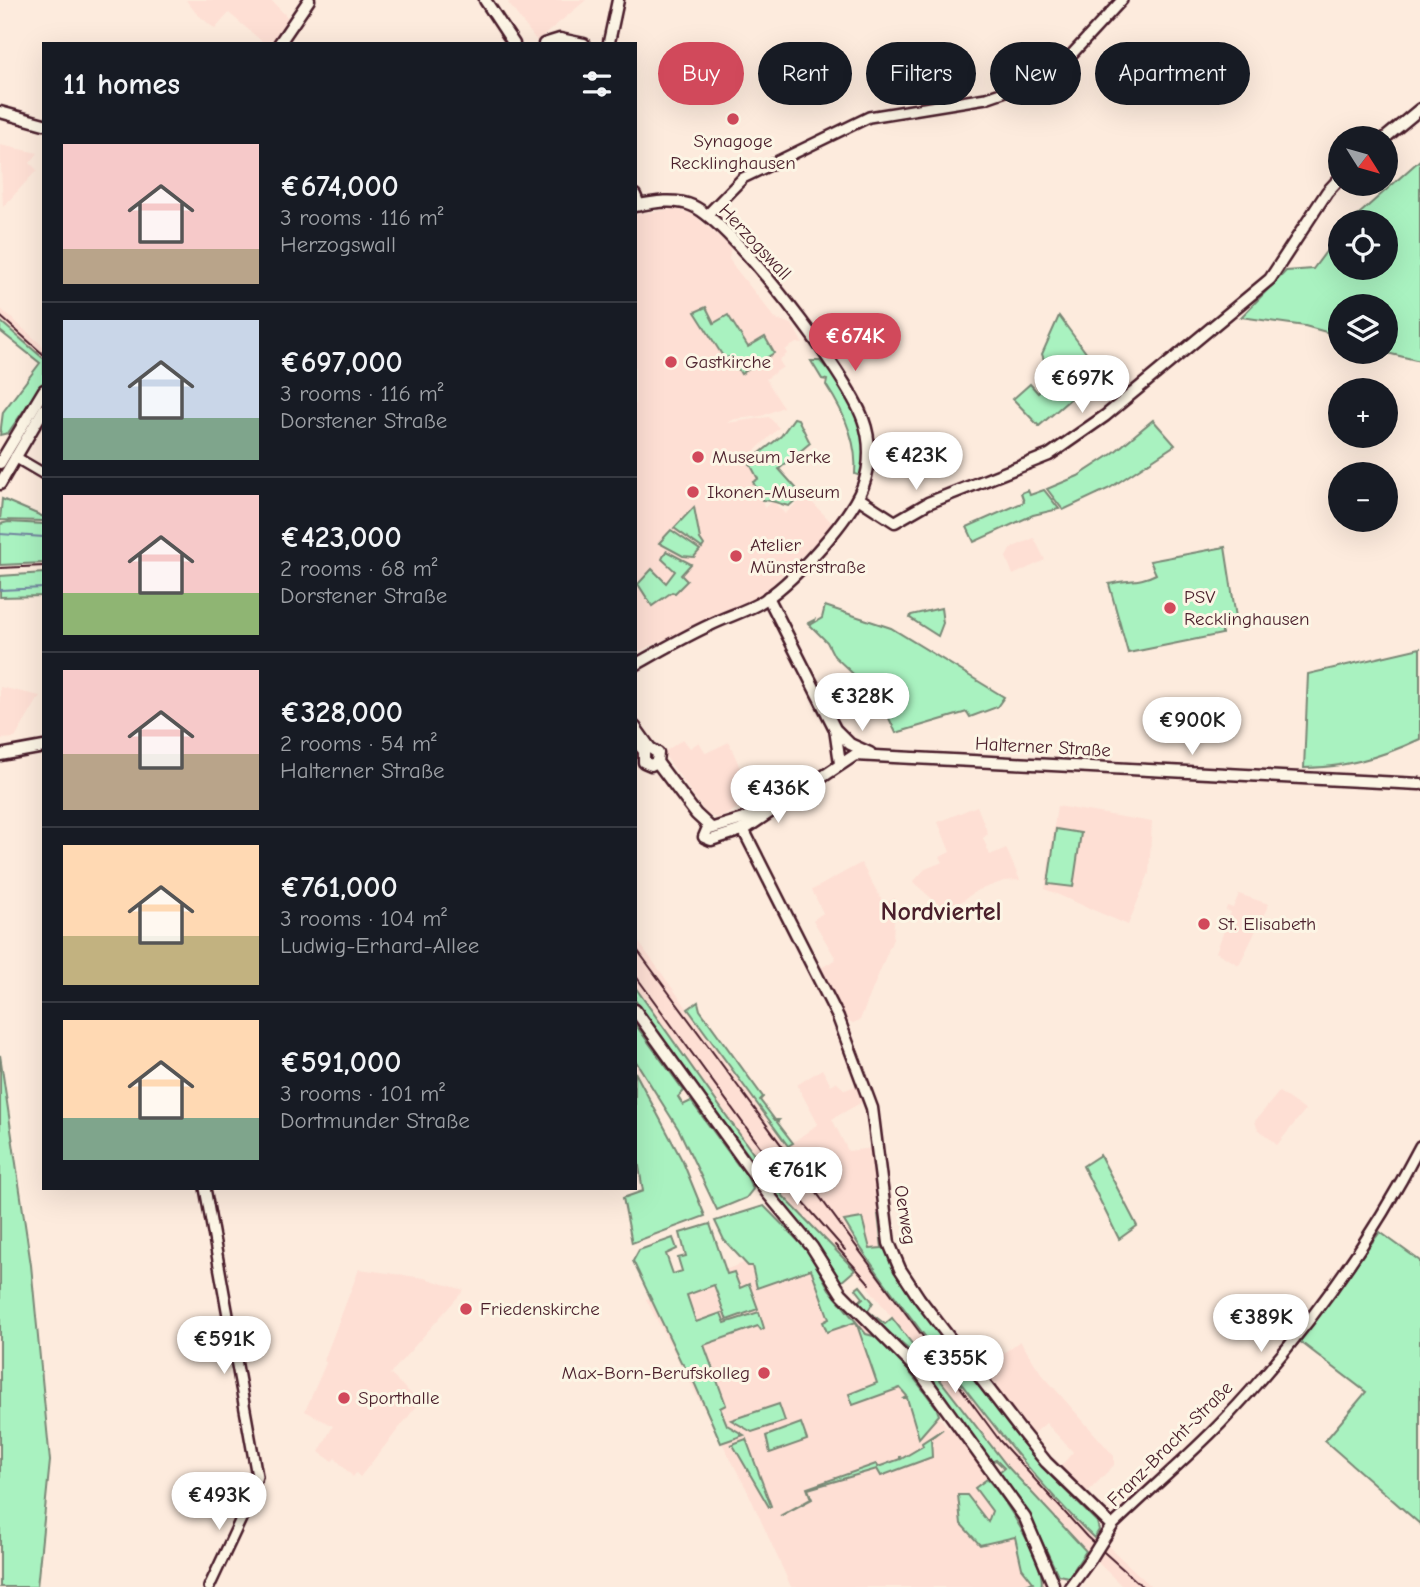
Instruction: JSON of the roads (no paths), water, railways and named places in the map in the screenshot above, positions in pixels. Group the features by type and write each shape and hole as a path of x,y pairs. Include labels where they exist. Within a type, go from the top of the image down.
{"main road":[{"path":"280,42 309,0"},
{"path":"485,0 513,42"},
{"path":"609,42 618,0"},
{"path":"550,42 560,39 574,42"},
{"path":"1398,127 1420,109"},
{"path":"0,112 42,123"},
{"path":"858,498 895,522 928,503 1055,452 1165,369 1266,284 1285,260 1328,191"},
{"name":"Herzogswall","path":"637,202 682,202 706,215 774,287 857,404 869,450 867,472 858,498 824,543 768,597 637,664"},
{"path":"0,484 4,454 42,393"},
{"path":"4,454 42,411"},
{"path":"637,742 647,750 658,752 657,762 708,830 704,837 710,840 744,825 840,763 835,729 768,597"},
{"name":"Halterner Straße","path":"835,729 850,744 874,755"},
{"path":"637,731 647,750"},
{"path":"3,752 42,747"},
{"name":"Halterner Straße","path":"840,763 855,755 874,755 1420,785"},
{"name":"Oerweg","path":"744,825 838,1017 872,1108 889,1243 896,1262 927,1308 1038,1452 1112,1526"},
{"path":"637,1013 768,1194 812,1247 841,1293 922,1374 1025,1518 1055,1586"},
{"path":"1070,1587 1112,1526"}],"street":[{"path":"706,215 734,184 869,117 986,98 1044,78 1061,66 1122,0"},
{"path":"4,454 42,473"},
{"name":"Franz-Bracht-Straße","path":"1112,1526 1223,1421 1293,1340 1349,1266 1420,1146"},
{"path":"205,1190 257,1476 249,1502 209,1587"}],"waterway":[{"path":"0,534 42,537"},
{"path":"0,590 42,588"}],"railway":[{"path":"0,316 42,353"},
{"path":"0,568 42,566"},
{"path":"637,950 1000,1441 1087,1537 1143,1587"},
{"path":"637,978 788,1185 845,1250"},
{"path":"835,1245 870,1284"}],"place":[{"name":"Synagoge Recklinghausen","path":"733,119"},
{"name":"Gastkirche","path":"671,362"},
{"name":"Museum Jerke","path":"698,457"},
{"name":"Ikonen-Museum","path":"693,492"},
{"name":"Atelier Münsterstraße","path":"736,556"},
{"name":"PSV Recklinghausen","path":"1170,608"},
{"name":"St. Elisabeth","path":"1204,924"},
{"name":"Friedenskirche","path":"466,1309"},
{"name":"Max-Born-Berufskolleg","path":"764,1373"},
{"name":"Sporthalle","path":"344,1398"}],"district":[{"name":"Nordviertel","path":"941,912"}]}
